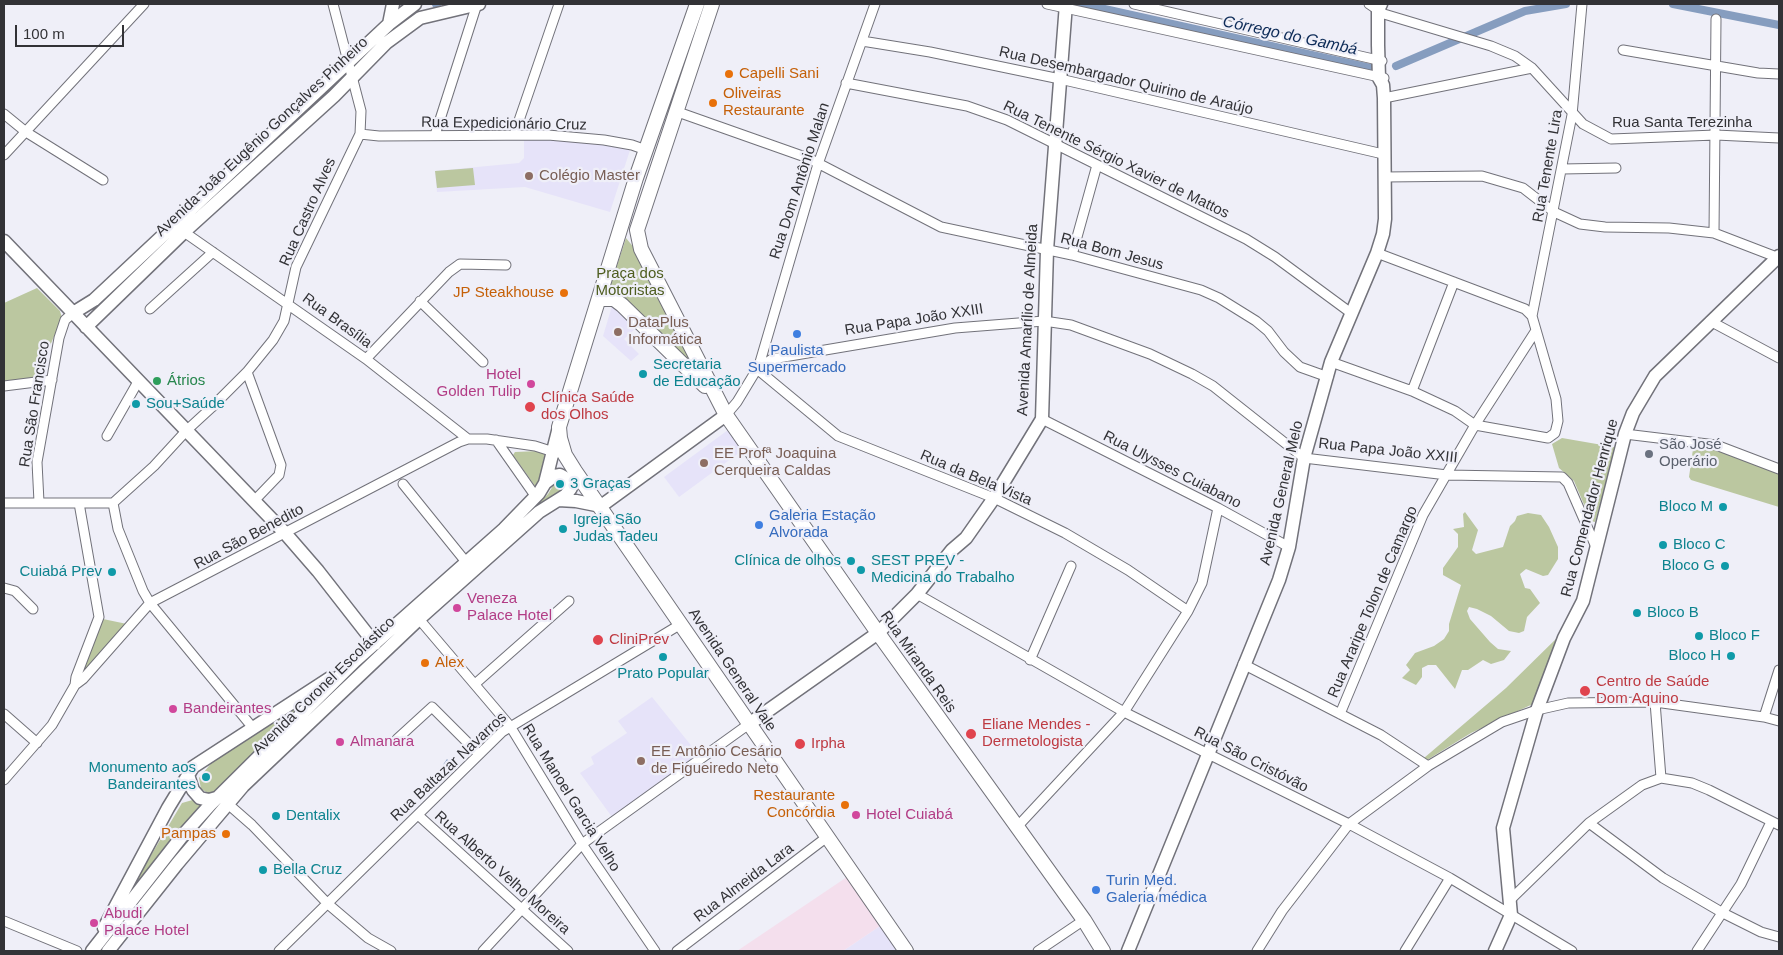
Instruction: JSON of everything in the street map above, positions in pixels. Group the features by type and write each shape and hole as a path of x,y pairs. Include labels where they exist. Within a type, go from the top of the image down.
{"main road":[{"path":"389,24 393,4"},
{"name":"Avenida João Eugênio Gonçalves Pinheiro","path":"73,313 94,300 389,24 415,4"},
{"path":"420,18 424,4"},
{"name":"Avenida João Eugênio Gonçalves Pinheiro","path":"86,327 184,232 352,77 386,43 420,18 478,4"},
{"path":"691,21 692,4"},
{"path":"559,427 646,150 697,4"},
{"path":"555,501 576,501 601,506 726,414 641,250 637,230 712,4"},
{"name":"Avenida Amarílio de Almeida","path":"749,724 878,633 917,594 952,550 966,538 994,498 1042,420 1048,250 1066,6"},
{"name":"Avenida General Melo","path":"1128,950 1209,753 1243,664 1279,580 1289,547 1304,458 1331,362 1377,254 1385,219 1383,85 1379,7"},
{"path":"4,241 86,327 140,380 285,533 322,575 375,644 375,651 351,681"},
{"name":"Rua Comendador Henrique","path":"1511,915 1503,828 1538,710 1564,638 1583,601 1625,434 1633,413 1655,376 1710,321 1779,257"},
{"path":"599,298 614,299 622,305 714,394"},
{"name":"Rua Miranda Reis","path":"726,414 878,633 1084,920 1103,951"},
{"name":"Avenida Coronel Escolástico","path":"92,951 183,835 212,802 355,661 466,562 536,496 545,483 559,427"},
{"name":"Avenida General Vale","path":"559,427 562,447 570,465 601,506 906,951"},
{"name":"Avenida Coronel Escolástico","path":"108,951 177,864 233,804 243,786 418,619 532,518 570,491 569,480 557,475 545,483"},
{"name":"Avenida Coronel Escolástico","path":"92,951 188,775 199,762 355,661"},
{"path":"188,775 190,785 198,797 212,802 233,804"},
{"path":"212,802 243,786"},
{"path":"1495,951 1511,915"}],"street":[{"path":"4,155 144,4"},
{"name":"Rua Castro Alves","path":"112,503 154,466 187,430 247,372 273,340 284,321 296,268 360,134 361,111 333,4"},
{"path":"435,135 478,4"},
{"path":"514,135 559,4"},
{"name":"Rua Dom Antônio Malan","path":"758,369 818,164 876,4"},
{"path":"1047,4 1066,6 1383,85 1532,68"},
{"path":"1134,4 1382,61"},
{"name":"Rua Tenente Lira","path":"1535,332 1532,316 1572,115 1582,4"},
{"name":"Rua Santa Terezinha","path":"1379,7 1515,56 1532,68 1582,124 1611,139 1716,135 1779,138"},
{"path":"1714,233 1716,18"},
{"name":"Rua Desembargador Quirino de Araújo","path":"862,41 930,52 1060,79 1383,154"},
{"path":"1623,50 1758,73 1779,74"},
{"name":"Rua Tenente Sérgio Xavier de Mattos","path":"846,83 967,106 1007,120 1246,239 1275,257 1351,313"},
{"name":"Rua Bom Jesus","path":"675,111 808,158 941,227 1072,255 1201,290 1219,298 1268,331 1284,352 1300,368 1328,377"},
{"path":"4,114 26,132 103,180"},
{"name":"Rua Expedicionário Cruz","path":"360,134 379,136 514,135 604,140 632,144 646,150"},
{"path":"1072,255 1097,166"},
{"path":"1562,169 1616,168"},
{"path":"1384,177 1482,176 1523,188 1554,212 1580,224 1605,227 1669,228 1714,233 1779,257"},
{"name":"Rua Brasília","path":"184,232 366,359 468,439"},
{"path":"150,309 213,252"},
{"path":"1377,254 1525,309 1532,316"},
{"path":"366,359 420,301 449,272 460,264 506,265"},
{"path":"1412,391 1454,282"},
{"path":"420,301 483,362"},
{"name":"Rua São Francisco","path":"39,502 37,462 62,326 73,313"},
{"name":"Rua Papa João XXIII","path":"758,369 772,359 955,328 1044,321 1071,325 1150,354 1192,374 1213,386 1304,458 1448,475 1562,477 1568,483 1596,546"},
{"path":"1710,321 1779,358"},
{"path":"1331,362 1412,391 1455,411 1475,425 1548,438 1558,428 1556,399 1550,371 1535,332"},
{"name":"Rua Araripe Tolon de Camargo","path":"1340,714 1423,515 1448,475 1475,425 1535,332"},
{"path":"726,414 737,402 758,369"},
{"name":"Rua da Bela Vista","path":"758,369 838,436 994,498 1089,547 1128,570 1188,611"},
{"path":"247,372 282,465 279,474 254,501"},
{"path":"4,386 52,380"},
{"path":"106,436 140,380"},
{"name":"Rua Ulysses Cuiabano","path":"1042,420 1218,508 1289,547"},
{"path":"1625,434 1716,445 1779,470"},
{"name":"Rua São Benedito","path":"4,780 52,725 75,685 83,679 150,604 452,445 468,439 496,440 553,450"},
{"path":"496,440 536,496"},
{"path":"553,450 570,465"},
{"path":"403,484 466,562"},
{"path":"4,503 112,503 118,529 150,604 253,728"},
{"path":"75,685 76,677 99,617 79,503"},
{"path":"1017,827 1124,712 1188,611 1202,583 1218,508"},
{"path":"1030,660 1071,566"},
{"path":"4,588 15,591 33,608"},
{"name":"Rua São Cristóvão","path":"917,594 1124,712 1349,824 1450,878 1572,951"},
{"path":"475,684 569,601"},
{"name":"Rua Manoel Garcia Velho","path":"418,619 510,726 582,844 655,951"},
{"name":"Rua Baltazar Navarros","path":"278,951 510,726 681,624"},
{"path":"1243,664 1381,735 1428,766"},
{"path":"1764,716 1779,670"},
{"path":"1655,702 1661,778"},
{"path":"1257,951 1282,911 1349,824 1428,766 1502,722 1538,710 1568,703 1655,702 1764,716 1779,721"},
{"path":"397,739 432,707 479,754"},
{"path":"4,714 38,743"},
{"path":"483,951 582,844 749,724"},
{"path":"1510,900 1589,824 1629,794 1661,778 1676,780 1709,790 1775,824 1741,884 1697,951"},
{"path":"233,804 328,904 368,938 391,951"},
{"name":"Rua Alberto Velho Moreira","path":"418,815 568,951"},
{"path":"1589,824 1663,878 1723,913 1761,932 1779,937"},
{"name":"Rua Almeida Lara","path":"677,951 828,837"},
{"path":"1405,951 1450,878"},
{"path":"1038,951 1084,920"},
{"path":"4,921 78,951"}],"shaded area":[{"name":"Colégio Master","path":"524,137 631,147 610,212 525,187 437,192 435,171 519,163 524,158"},
{"name":"DataPlus Informática","path":"612,306 615,306 636,328 624,339 639,354 631,361 603,336"},
{"name":"EE Profª Joaquina Cerqueira Caldas","path":"728,430 743,450 679,497 664,477"},
{"name":"EE Antônio Cesário de Figueiredo Neto","path":"652,697 698,754 612,817 580,773 594,764 591,757 627,733 618,721"},
{"path":"847,877 880,926 843,951 737,951"},
{"path":"880,926 897,951 843,951"}],"green space":[{"path":"473,168 475,185 437,188 435,171"},
{"name":"Praça dos Motoristas","path":"626,238 635,249 648,280 693,364 691,366 624,300 609,290"},
{"path":"37,288 60,311 62,318 36,378 4,383 4,303"},
{"path":"1562,438 1614,447 1615,450 1595,522 1591,521 1574,481 1559,468 1552,444"},
{"path":"1697,447 1716,449 1779,473 1779,507 1691,480 1689,477 1693,449"},
{"path":"539,451 545,453 538,485 535,486 513,455 515,452"},
{"path":"556,481 566,482 566,489 541,506 539,503 548,494"},
{"path":"1465,512 1478,530 1472,550 1476,554 1503,547 1510,526 1517,516 1528,513 1541,515 1549,527 1558,547 1558,559 1548,575 1543,576 1526,569 1520,574 1525,588 1530,589 1540,603 1527,617 1524,631 1519,633 1509,631 1491,616 1469,607 1467,611 1470,619 1490,642 1498,649 1511,651 1504,660 1491,664 1483,660 1468,670 1462,670 1455,689 1436,665 1428,665 1422,668 1422,677 1416,685 1402,678 1410,670 1406,665 1415,653 1434,646 1444,639 1449,631 1449,624 1461,585 1443,575 1443,568 1458,547 1458,534 1453,529 1464,527 1463,514"},
{"path":"103,619 127,624 78,679"},
{"path":"1561,634 1535,703 1471,733 1427,760 1424,758 1506,688"},
{"path":"309,697 219,791 210,794 201,789 199,778 213,761"},
{"path":"196,799 209,802 115,916 182,803"}],"water":[{"path":"447,759 451,764 447,770 449,772 439,781 436,778 442,772 440,769"}],"waterway":[{"name":"Córrego do Gambá","path":"1082,4 1375,69"},
{"name":"Córrego do Gambá","path":"1396,66 1525,11 1566,4"},
{"name":"Córrego do Gambá","path":"1673,4 1779,25"}],"place":[{"name":"Capelli Sani","path":"729,74"},
{"name":"Oliveiras Restaurante","path":"713,103"},
{"name":"Colégio Master","path":"529,176"},
{"name":"JP Steakhouse","path":"564,293"},
{"name":"DataPlus Informática","path":"618,332"},
{"name":"Paulista Supermercado","path":"797,334"},
{"name":"Secretaria de Educação","path":"643,374"},
{"name":"Átrios","path":"157,381"},
{"name":"Hotel Golden Tulip","path":"531,384"},
{"name":"Sou+Saúde","path":"136,404"},
{"name":"Clínica Saúde dos Olhos","path":"530,407"},
{"name":"São José Operário","path":"1649,454"},
{"name":"EE Profª Joaquina Cerqueira Caldas","path":"704,463"},
{"name":"3 Graças","path":"560,484"},
{"name":"Bloco M","path":"1723,507"},
{"name":"Galeria Estação Alvorada","path":"759,525"},
{"name":"Igreja São Judas Tadeu","path":"563,529"},
{"name":"Bloco C","path":"1663,545"},
{"name":"Clínica de olhos","path":"851,561"},
{"name":"Bloco G","path":"1725,566"},
{"name":"SEST PREV - Medicina do Trabalho","path":"861,570"},
{"name":"Cuiabá Prev","path":"112,572"},
{"name":"Veneza Palace Hotel","path":"457,608"},
{"name":"Bloco B","path":"1637,613"},
{"name":"Bloco F","path":"1699,636"},
{"name":"CliniPrev","path":"598,640"},
{"name":"Bloco H","path":"1731,656"},
{"name":"Prato Popular","path":"663,657"},
{"name":"Alex","path":"425,663"},
{"name":"Centro de Saúde Dom Aquino","path":"1585,691"},
{"name":"Bandeirantes","path":"173,709"},
{"name":"Eliane Mendes - Dermetologista","path":"971,734"},
{"name":"Almanara","path":"340,742"},
{"name":"Irpha","path":"800,744"},
{"name":"EE Antônio Cesário de Figueiredo Neto","path":"641,761"},
{"name":"Monumento aos Bandeirantes","path":"206,777"},
{"name":"Restaurante Concórdia","path":"845,805"},
{"name":"Hotel Cuiabá","path":"856,815"},
{"name":"Dentalix","path":"276,816"},
{"name":"Pampas","path":"226,834"},
{"name":"Bella Cruz","path":"263,870"},
{"name":"Turin Med. Galeria médica","path":"1096,890"},
{"name":"Abudi Palace Hotel","path":"94,923"}]}
